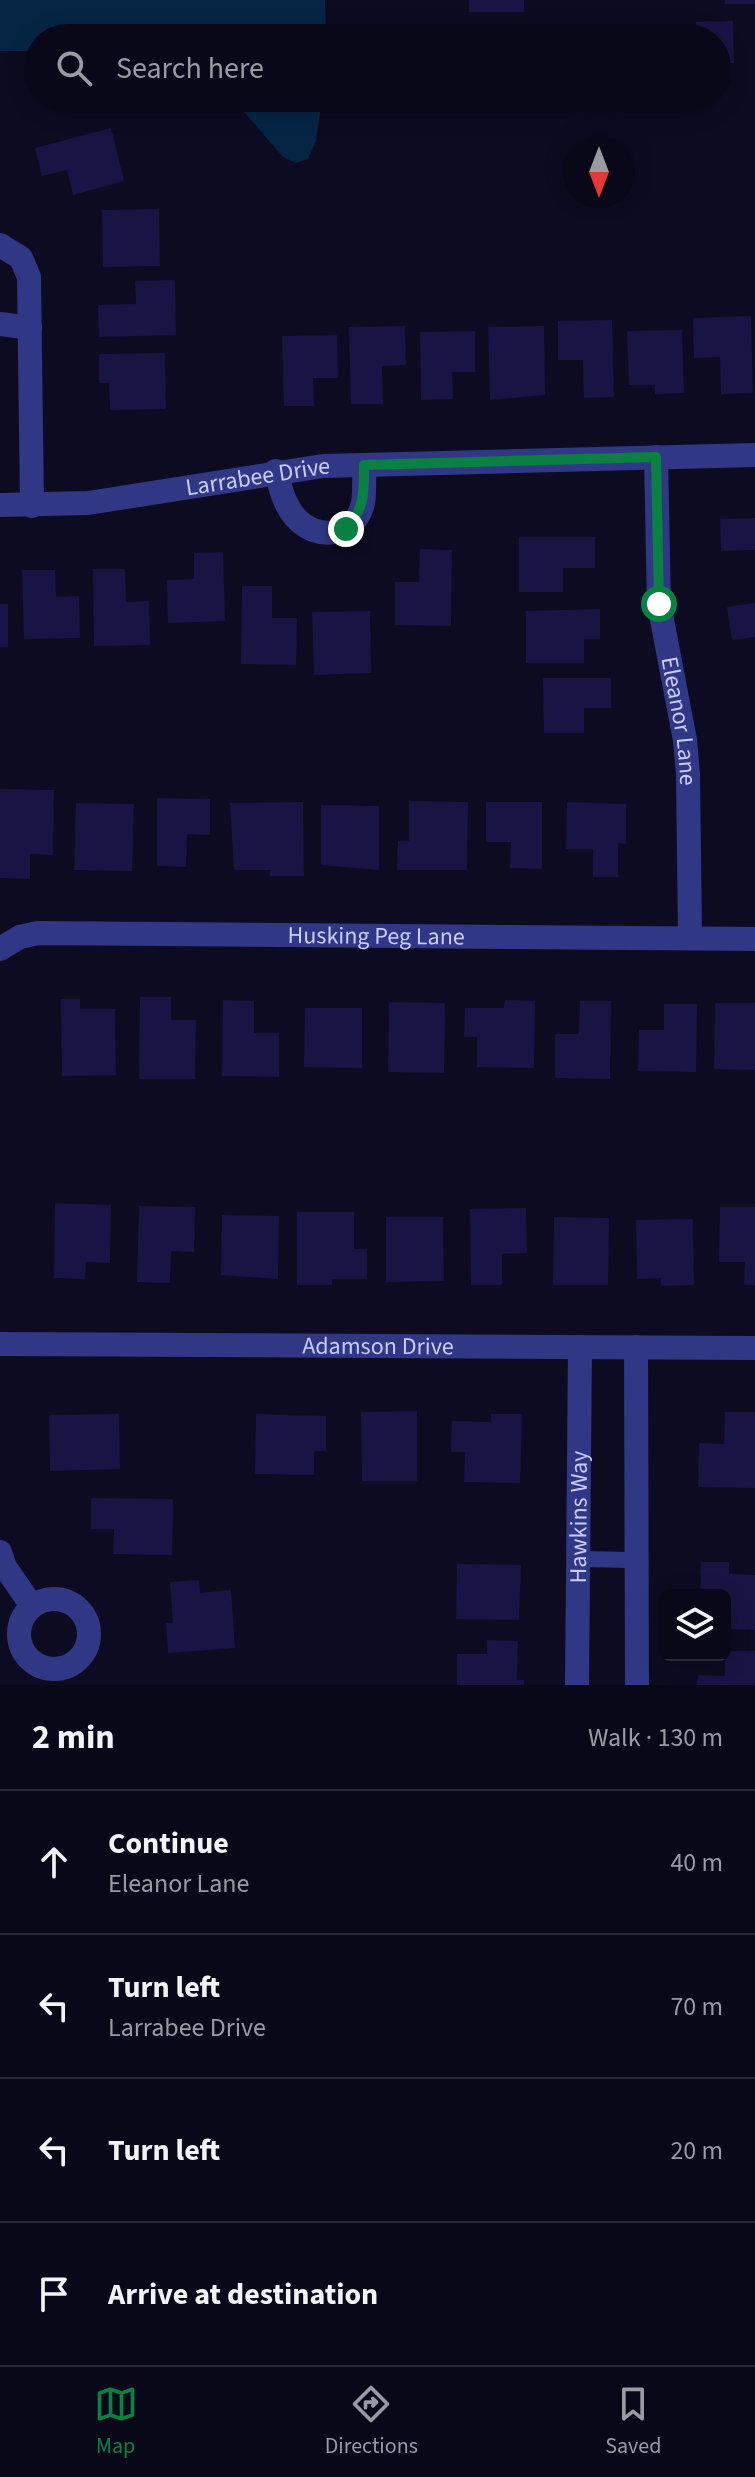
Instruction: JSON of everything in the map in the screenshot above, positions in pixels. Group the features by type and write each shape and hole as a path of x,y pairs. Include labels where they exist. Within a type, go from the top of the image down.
{"street":[{"path":"0,245 13,250 28,267 32,506"},
{"path":"0,324 30,328"},
{"name":"Larrabee Drive","path":"0,505 88,503 276,471 364,465 755,455"},
{"name":"Eleanor Lane","path":"656,457 659,604 687,763 690,938"},
{"path":"276,471 284,500 296,519 313,531 329,535 346,529 358,518 363,501 364,465"},
{"name":"Husking Peg Lane","path":"0,949 20,937 38,933 755,939"},
{"name":"Adamson Drive","path":"0,1344 755,1348"},
{"name":"Hawkins Way","path":"577,1685 580,1347"},
{"path":"636,1347 637,1685"},
{"path":"0,1552 5,1567 32,1606"}],"lane":[{"path":"578,1559 636,1560"}],"water":[{"path":"0,0 325,0 326,24 24,24 24,51 0,51"},
{"path":"244,112 320,112 316,141 308,159 296,163 283,157"}],"building":[{"path":"469,0 524,0 524,12 469,12"},
{"path":"725,0 755,0 755,4 725,4"},
{"path":"733,21 734,63 731,63 731,24 696,22"},
{"path":"111,128 124,181 73,195 67,170 42,176 35,148"},
{"path":"159,209 160,266 103,267 102,210"},
{"path":"175,280 176,335 99,337 98,305 136,304 135,281"},
{"path":"751,316 753,393 721,394 720,357 694,358 693,318"},
{"path":"612,320 614,397 584,398 583,360 558,360 558,321"},
{"path":"405,326 406,365 382,366 383,404 351,404 349,327"},
{"path":"544,326 545,395 490,400 488,327"},
{"path":"682,330 684,393 655,394 655,385 629,385 627,331"},
{"path":"475,331 475,372 452,372 453,399 421,400 420,332"},
{"path":"337,335 338,378 313,378 314,406 284,406 282,336"},
{"path":"165,353 166,409 110,410 109,383 99,383 99,354"},
{"path":"755,518 755,550 721,551 720,519"},
{"path":"519,537 595,537 595,568 563,568 563,592 519,592"},
{"path":"420,549 452,550 451,626 395,625 395,582 419,582"},
{"path":"223,552 225,621 168,623 167,580 194,579 194,553"},
{"path":"93,569 125,569 126,602 149,601 150,645 94,646"},
{"path":"22,570 55,570 56,597 79,596 80,638 24,639"},
{"path":"242,586 272,586 272,618 297,618 296,665 241,664"},
{"path":"755,603 755,637 732,640 727,607"},
{"path":"0,604 8,604 8,647 0,647"},
{"path":"600,609 600,639 584,639 584,663 526,663 526,611"},
{"path":"370,611 371,673 314,675 312,612"},
{"path":"543,678 611,678 611,708 584,708 584,733 544,733"},
{"path":"0,789 54,790 53,855 30,854 30,879 0,878"},
{"path":"157,798 210,799 210,835 187,834 186,867 157,866"},
{"path":"409,801 468,802 467,870 397,870 398,841 409,841"},
{"path":"303,802 304,876 270,876 270,870 234,870 230,803"},
{"path":"486,802 542,802 542,869 510,868 511,842 486,842"},
{"path":"567,802 626,804 626,844 618,843 618,877 593,877 593,849 566,849"},
{"path":"76,803 134,804 132,871 74,870"},
{"path":"321,805 379,806 379,870 321,865"},
{"path":"140,997 171,997 171,1020 196,1020 195,1079 139,1079"},
{"path":"61,999 80,999 80,1009 115,1009 116,1075 62,1076"},
{"path":"223,1000 254,1001 254,1033 279,1033 279,1077 222,1076"},
{"path":"505,1000 535,1001 534,1068 477,1067 477,1037 464,1037 465,1008 504,1008"},
{"path":"580,1001 611,1001 610,1079 555,1078 555,1034 579,1034"},
{"path":"389,1002 445,1003 444,1073 388,1072"},
{"path":"715,1003 755,1003 755,1070 714,1069"},
{"path":"664,1004 697,1004 696,1072 638,1071 639,1030 664,1030"},
{"path":"305,1008 362,1008 362,1068 304,1067"},
{"path":"55,1203 111,1205 110,1263 86,1262 85,1279 54,1278"},
{"path":"139,1206 195,1207 194,1252 171,1251 170,1283 137,1282"},
{"path":"720,1207 755,1207 755,1285 744,1285 745,1262 719,1262"},
{"path":"526,1208 527,1253 502,1254 502,1285 471,1285 470,1209"},
{"path":"297,1212 354,1212 354,1249 367,1249 367,1279 332,1279 332,1285 297,1285"},
{"path":"222,1215 279,1216 278,1279 221,1275"},
{"path":"386,1217 443,1217 444,1281 386,1282"},
{"path":"554,1217 609,1218 608,1285 553,1285"},
{"path":"693,1219 694,1285 661,1286 661,1278 637,1279 636,1220"},
{"path":"417,1411 417,1481 362,1481 361,1412"},
{"path":"725,1412 755,1412 755,1488 698,1487 699,1443 724,1444"},
{"path":"119,1414 120,1469 50,1471 49,1415"},
{"path":"256,1414 326,1416 326,1451 314,1451 314,1475 255,1474"},
{"path":"491,1414 522,1414 520,1483 464,1482 465,1452 451,1452 452,1421 491,1422"},
{"path":"91,1498 173,1499 172,1555 113,1554 114,1529 91,1529"},
{"path":"701,1562 729,1562 729,1574 755,1575 755,1630 731,1629 731,1589 700,1589"},
{"path":"457,1564 521,1565 519,1620 456,1619"},
{"path":"199,1580 200,1593 231,1590 235,1648 168,1653 166,1623 173,1623 170,1582"},
{"path":"487,1640 518,1641 517,1680 524,1680 524,1685 457,1685 457,1654 487,1654"},
{"path":"731,1651 755,1651 755,1685 697,1685 698,1675 725,1676 725,1661 731,1661"}],"route":[{"path":"346,529 358,518 363,501 364,465 656,457 659,604"}]}
